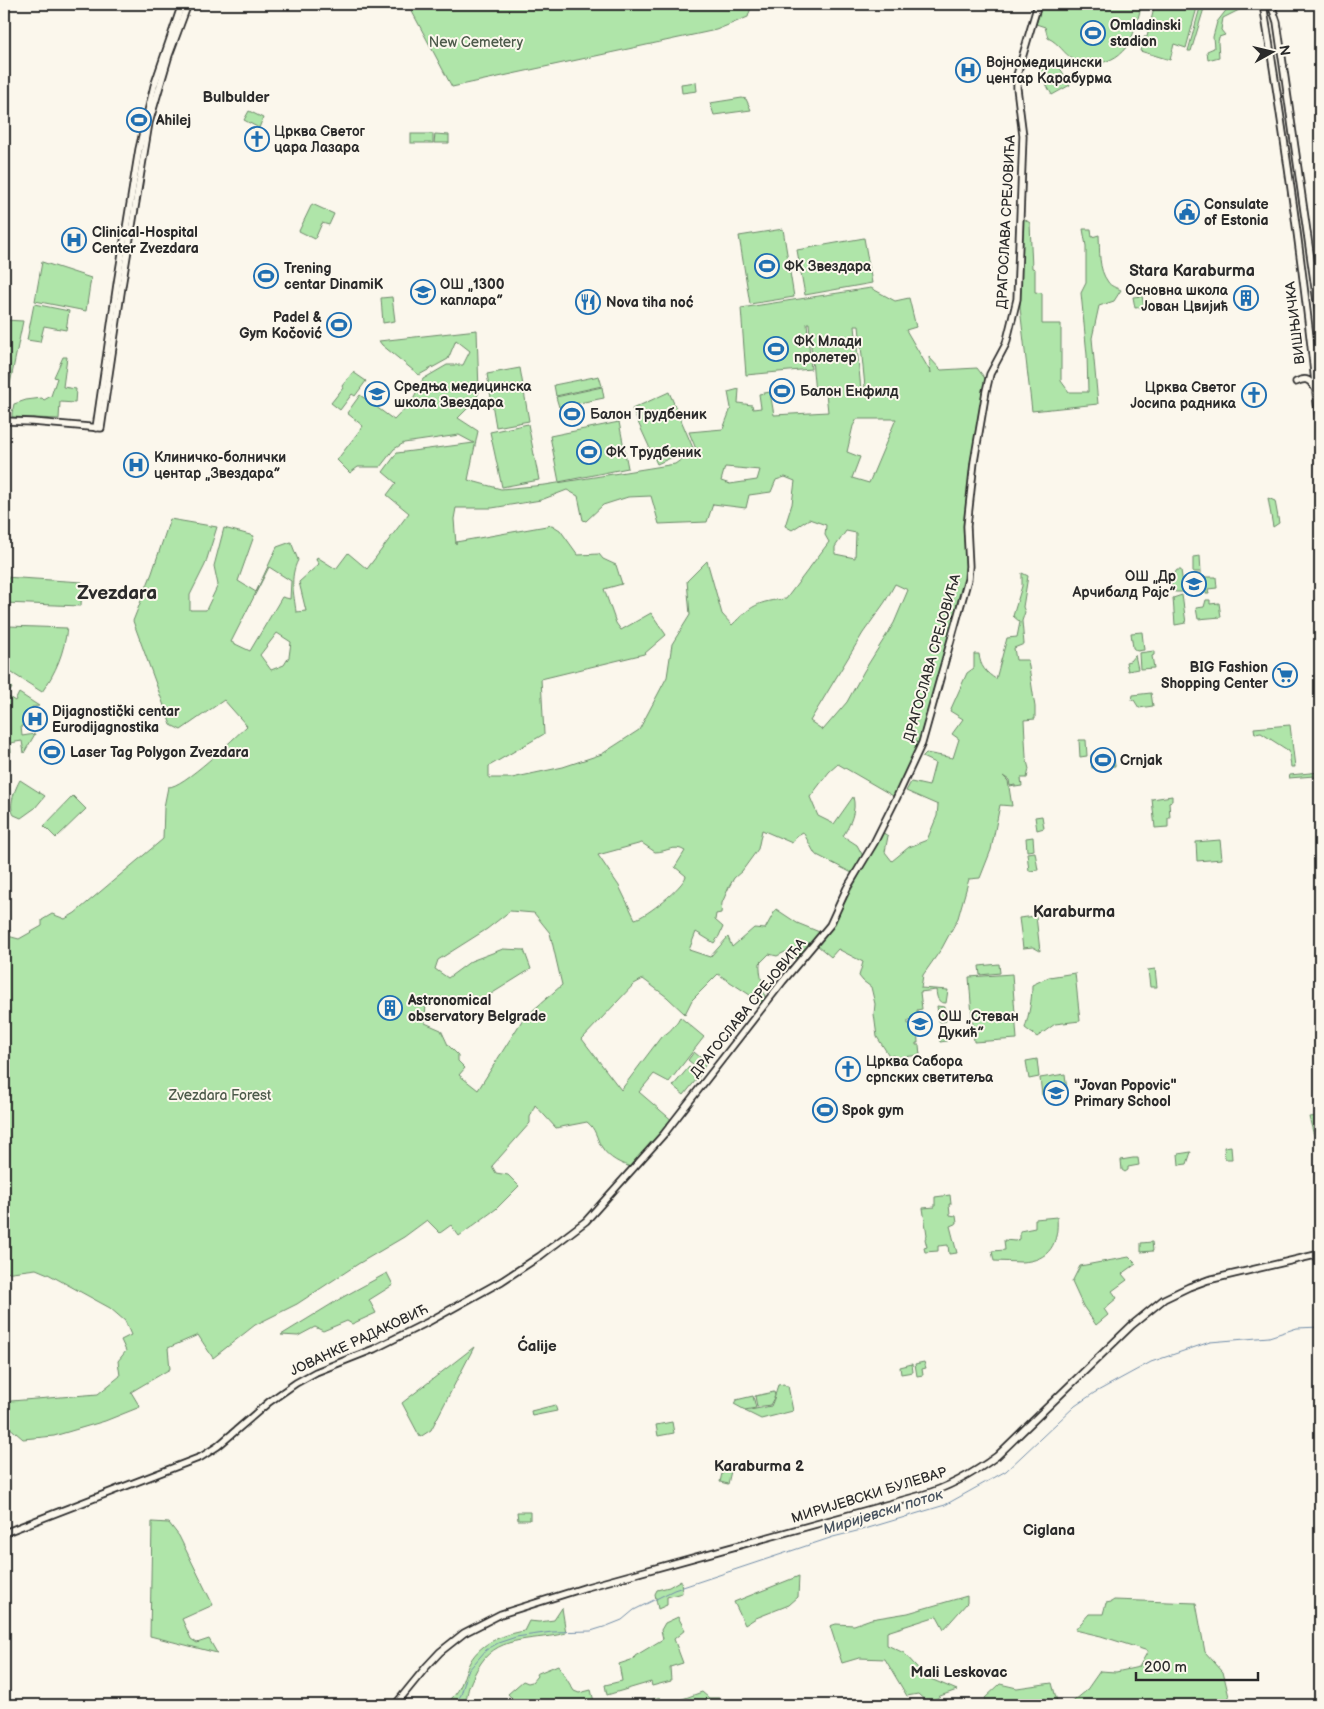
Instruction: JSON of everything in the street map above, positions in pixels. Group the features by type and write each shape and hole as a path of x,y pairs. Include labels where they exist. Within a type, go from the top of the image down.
{"main road":[{"path":"99,428 117,284 141,140 152,92 182,4"},
{"path":"99,428 146,140 156,98 188,4"},
{"name":"ДРАГОСЛАВА СРЕЈОВИЋА","path":"586,1221 674,1122 794,968 828,928 847,888 874,843 922,743 968,575 967,526 974,462 988,380 1006,344 1017,299 1023,136 1017,92 1017,75 1038,4"},
{"path":"1265,4 1272,6"},
{"name":"ВИШЊИЧКА","path":"1265,4 1310,334 1320,434"},
{"name":"ВИШЊИЧКА","path":"1272,6 1277,22 1296,145 1320,323"},
{"path":"1296,382 1306,379 1315,388"},
{"path":"4,421 99,428"},
{"name":"ЈОВАНКЕ РАДАКОВИЋ","path":"4,1533 199,1458 218,1446 269,1402 296,1383 316,1372 374,1349 476,1296 540,1256 586,1221"},
{"name":"МИРИЈЕВСКИ БУЛЕВАР","path":"395,1705 440,1652 464,1633 500,1614 587,1587 922,1495 953,1484 997,1456 1132,1324 1170,1296 1208,1280 1320,1254"}],"green space":[{"name":"New Cemetery","path":"408,4 752,4 748,17 716,30 452,87"},
{"name":"Omladinski stadion","path":"1043,4 1142,4 1134,32 1125,48 1111,59 1091,64 1080,63 1070,58 1048,38 1045,27 1036,24"},
{"path":"1155,4 1198,4 1186,48 1174,44 1170,60 1140,51 1144,37 1147,37"},
{"path":"1201,4 1208,4 1205,5 1191,51 1188,51"},
{"path":"1231,4 1242,4 1241,9 1223,18 1221,30 1225,35 1219,37 1219,57 1208,60 1207,51 1214,48 1213,37 1217,22"},
{"path":"1056,61 1070,85 1052,95 1039,71"},
{"path":"696,82 697,91 682,93 681,84"},
{"path":"746,99 751,110 714,115 710,103"},
{"path":"249,111 263,118 259,128 244,120"},
{"path":"411,134 433,134 433,143 411,143"},
{"path":"435,134 449,135 449,143 434,143"},
{"path":"312,204 334,214 329,225 322,223 315,239 299,231"},
{"path":"1023,218 1030,223 1032,268 1035,269 1035,292 1042,293 1042,324 1061,324 1061,381 1069,392 1088,392 1087,355 1081,293 1086,283 1086,246 1083,229 1091,229 1092,237 1099,235 1100,260 1105,277 1112,286 1121,290 1114,301 1099,306 1092,338 1098,404 1032,411 1020,308"},
{"name":"ФК Звездара","path":"783,229 794,297 750,304 739,236"},
{"path":"864,238 872,283 805,295 797,250"},
{"path":"42,262 91,278 86,311 35,301"},
{"name":"Zvezdara Forest","path":"871,288 895,301 909,298 916,327 906,330 931,373 929,357 941,370 977,368 987,381 973,467 966,577 925,732 895,797 838,764 829,772 810,797 818,816 834,824 853,797 853,812 843,836 857,845 863,856 852,873 815,854 803,832 796,836 792,843 762,830 758,849 742,871 734,878 722,903 721,913 716,914 715,920 723,927 719,936 714,943 696,932 689,950 710,957 728,937 732,947 754,928 765,929 776,909 797,923 822,933 797,960 785,952 777,956 769,954 760,963 765,997 760,1004 759,1001 718,974 692,1000 685,1014 667,997 643,979 634,984 582,1039 621,1090 661,1037 672,1028 680,1017 704,1037 669,1082 654,1074 639,1092 674,1122 634,1168 612,1158 601,1146 596,1133 587,1122 556,1128 535,1105 530,1117 530,1123 492,1166 496,1173 508,1175 519,1186 496,1209 459,1236 451,1225 440,1233 427,1220 404,1237 358,1264 297,1304 255,1325 213,1358 198,1335 168,1348 170,1369 131,1392 140,1407 105,1421 54,1436 23,1439 8,1426 4,1425 4,1407 11,1401 98,1394 120,1376 118,1361 126,1351 121,1340 131,1335 125,1321 110,1308 48,1274 36,1269 4,1273 4,935 19,939 42,926 42,920 52,914 65,919 75,913 163,839 164,807 168,787 185,780 247,726 224,700 181,730 171,725 133,621 170,519 217,527 205,565 190,595 190,610 206,610 218,585 214,566 224,528 254,536 238,581 256,592 277,547 291,542 298,560 293,579 296,612 306,611 299,582 319,564 316,560 317,557 336,569 348,553 367,569 409,513 387,495 396,483 383,472 397,453 474,443 459,435 404,443 394,449 380,467 358,467 350,473 337,460 363,426 347,413 360,395 394,420 413,400 423,379 447,365 463,365 470,351 456,340 448,359 419,375 379,341 477,330 479,392 475,401 458,418 478,431 468,480 501,489 545,485 675,464 696,449 689,432 723,429 731,408 728,392 739,389 738,403 752,405 753,409 761,408 759,394 770,392 774,415 828,412 826,393 815,394 809,323 807,323 811,369 746,375 741,308","holes":["855,326 859,326 865,387 861,390","857,419 896,419 869,483 852,478 860,457 847,452 853,426","725,467 760,470 757,480 730,484 721,481","785,477 795,481 792,504 785,526 792,530 809,519 826,525 825,535 829,542 786,599 762,603 750,609 732,625 722,614 707,561 687,581 690,615 672,644 667,677 639,730 602,754 563,767 512,778 489,778 489,766 544,734 541,679 644,654 666,635 651,613 621,630 616,623 604,589 622,584 616,565 603,559 599,554 578,555 560,530 552,525 456,542 456,544 454,519 456,508 492,508 541,500 567,490 578,496 583,520 586,521 603,505 628,497 651,496 659,524 707,522 713,504 746,508 749,495 771,492 776,480","846,531 856,533 855,558 835,554 835,547","269,567 291,581 290,599 282,597 250,651 231,642","895,584 908,590 894,623 847,702 823,730 810,721","277,633 291,642 289,657 284,665 271,670 260,655","642,843 655,852 674,848 685,851 675,867 686,876 683,881 664,901 635,919 619,886 598,855","510,911 534,913 550,933 562,985 523,1019 478,1090 459,1075 465,1068 458,1061 458,1055 448,1045 441,1030 425,1023 426,1002 475,1004 531,969 524,950 503,949 471,961 448,978 435,969 438,960 487,929"]},
{"path":"1142,296 1144,307 1135,308 1133,297"},
{"path":"392,297 395,321 383,323 381,298"},
{"path":"34,304 69,311 66,330 44,326 40,342 27,340"},
{"path":"4,320 23,321 4,413"},
{"path":"63,357 67,357 63,387 76,389 75,403 60,402 59,419 12,417 14,404 26,400 42,398 44,400 51,396 57,378 54,377"},
{"path":"520,368 529,421 496,427 487,374"},
{"path":"353,372 366,381 355,396 352,394 340,410 331,403"},
{"path":"599,376 602,386 556,396 554,385"},
{"path":"602,387 604,398 559,407 556,397"},
{"path":"669,392 693,448 657,464 632,409"},
{"name":"ФК Трудбеник","path":"619,422 628,468 559,482 550,436"},
{"path":"528,424 539,480 502,487 490,432"},
{"path":"1268,498 1275,501 1279,523 1273,527"},
{"path":"1200,556 1201,572 1193,572 1193,557"},
{"path":"1177,570 1181,570 1184,592 1172,591 1170,574 1174,574"},
{"path":"1022,573 1028,576 1023,607 1025,612 1022,621 1024,644 1014,648 1016,660 1028,660 1035,707 1035,719 1024,720 1026,757 1029,769 1027,778 1021,778 1022,786 1015,787 1015,785 1010,786 1009,780 1003,776 1008,781 1012,806 1000,805 991,850 980,878 969,879 958,918 942,948 923,975 921,988 948,990 946,1003 939,1001 936,990 920,992 922,1009 917,1010 918,1020 908,1021 908,1024 917,1023 918,1043 916,1045 919,1045 920,1055 894,1058 893,1055 890,1057 877,1037 874,1014 875,1004 871,987 859,976 863,962 838,949 831,957 818,946 830,930 882,832 888,836 885,852 892,861 909,847 927,840 937,816 938,805 906,791 911,782 929,786 935,763 922,757 926,753 953,758 959,739 952,734 963,719 950,711 967,673 974,668 974,654 979,654 984,669 996,679 1007,638 1017,637 1020,622 1013,616 1022,586"},
{"path":"1194,574 1201,574 1203,590 1196,591"},
{"path":"4,577 82,582 81,606 4,603"},
{"path":"1204,577 1216,577 1217,588 1208,589 1209,594 1206,594"},
{"path":"1182,595 1186,623 1175,625 1173,598"},
{"path":"1206,600 1210,600 1210,604 1219,603 1221,617 1198,619 1196,608 1204,607"},
{"path":"8,626 67,628 59,662 42,692 4,668 4,636 8,635"},
{"path":"1142,632 1144,650 1137,651 1133,648 1131,633"},
{"path":"1154,651 1152,656 1154,668 1140,669 1139,653"},
{"path":"1135,655 1138,669 1128,671 1126,662 1130,661"},
{"path":"4,683 12,688 7,696 15,701 19,693 39,706 32,707 33,713 25,714 26,725 21,726 22,736 35,734 24,753 22,741 10,743 11,752 4,745 10,737 4,732"},
{"path":"1151,693 1153,706 1139,708 1134,700 1132,700 1133,695"},
{"path":"1290,725 1295,767 1291,767 1289,751 1261,733 1255,734 1254,728"},
{"path":"1079,740 1086,740 1087,756 1080,757"},
{"name":"Crnjak","path":"1113,753 1115,766 1092,768 1091,755"},
{"path":"1320,772 1320,776 1314,778 1314,776 1289,778 1290,775"},
{"path":"20,780 45,796 35,808 21,818 14,815 12,811 14,793"},
{"path":"73,796 86,809 56,838 44,826"},
{"path":"1172,796 1172,801 1169,802 1170,818 1168,818 1168,827 1155,828 1152,799"},
{"path":"1042,816 1044,828 1037,830 1035,817"},
{"path":"1033,837 1034,850 1027,851 1026,838"},
{"path":"1220,840 1222,859 1197,861 1196,842"},
{"path":"1035,852 1038,870 1029,871 1027,853"},
{"path":"1036,916 1040,951 1033,947 1023,948 1019,918"},
{"path":"999,964 1000,973 980,975 979,966"},
{"path":"1155,969 1157,987 1150,987 1148,970"},
{"path":"1075,973 1080,1021 1055,1024 1037,1037 1025,1028 1030,1007 1032,985 1049,977"},
{"path":"1012,974 1017,1039 974,1042 969,977"},
{"path":"937,1006 945,1007 946,1021 939,1022"},
{"path":"946,1027 947,1041 940,1042 939,1028"},
{"path":"694,1052 707,1063 701,1071 688,1060"},
{"path":"1037,1059 1039,1077 1029,1079 1026,1061"},
{"path":"689,1067 700,1075 684,1095 673,1086"},
{"path":"1065,1074 1067,1091 1042,1095 1040,1078"},
{"path":"1320,1116 1320,1150 1309,1117"},
{"path":"1231,1146 1232,1159 1225,1159 1224,1147"},
{"path":"1191,1152 1187,1164 1179,1165 1178,1154"},
{"path":"1138,1158 1139,1165 1128,1167 1128,1170 1125,1172 1122,1170 1121,1160"},
{"path":"950,1195 950,1215 956,1216 957,1223 950,1226 957,1253 949,1254 948,1245 938,1246 938,1251 925,1252 924,1248 927,1247 925,1239 927,1235 923,1208 935,1207 935,1197"},
{"path":"1057,1217 1054,1242 1046,1254 1031,1261 994,1261 992,1251 1005,1250 1004,1240 1015,1241 1020,1239 1020,1231 1035,1228 1035,1219"},
{"path":"1152,1242 1153,1251 1141,1252 1141,1243"},
{"path":"1129,1257 1136,1264 1122,1274 1127,1280 1112,1291 1117,1298 1104,1309 1108,1315 1096,1325 1083,1306 1072,1282 1080,1266"},
{"path":"387,1273 393,1285 369,1300 376,1313 352,1324 347,1321 323,1331 315,1327 298,1336 281,1335 343,1297"},
{"path":"474,1347 431,1430 420,1437 402,1403"},
{"path":"924,1362 926,1368 922,1369 923,1375 917,1376 915,1364"},
{"path":"912,1364 913,1372 901,1374 900,1367"},
{"path":"784,1384 788,1386 793,1411 761,1419 745,1411 771,1406 778,1385"},
{"path":"774,1392 775,1396 770,1405 757,1407 755,1396"},
{"path":"753,1396 756,1408 745,1410 734,1404 736,1400"},
{"path":"555,1405 557,1411 532,1416 531,1411"},
{"path":"672,1422 674,1433 658,1436 656,1425"},
{"path":"723,1469 731,1471 728,1484 720,1482"},
{"path":"517,1512 530,1512 530,1520 518,1520"},
{"path":"152,1522 169,1523 179,1536 213,1605 182,1619 191,1639 197,1643 209,1639 217,1653 150,1636"},
{"path":"799,1576 798,1597 789,1605 756,1618 745,1625 734,1602"},
{"path":"681,1580 682,1593 667,1597 667,1605 658,1609 655,1594 657,1590 669,1587"},
{"path":"967,1596 967,1603 944,1629 937,1616 887,1632 887,1645 904,1653 926,1677 957,1690 940,1696 929,1704 918,1694 907,1696 885,1659 859,1658 842,1663 830,1626 836,1624 854,1625 871,1619 908,1613"},
{"path":"1114,1600 1196,1603 1205,1652 1223,1672 1231,1705 1069,1705 1086,1691 1100,1671 1116,1672 1139,1667 1148,1651 1075,1630 1089,1614 1103,1614 1106,1603"},
{"path":"562,1608 566,1633 520,1640 498,1647 479,1666 471,1681 463,1705 453,1705 450,1700 460,1686 467,1667 480,1649 493,1640 524,1631 529,1621 554,1620"},
{"path":"678,1617 685,1630 674,1639 683,1663 670,1667 671,1681 652,1686 651,1682 607,1695 605,1685 622,1681 619,1664 634,1659 635,1656 663,1639 661,1630 665,1623"},
{"path":"558,1665 574,1691 579,1693 591,1690 595,1705 518,1705 508,1694 523,1681 532,1682 537,1676 536,1674"},
{"path":"1052,1683 1058,1705 988,1705 985,1698 1000,1684 1017,1688"},
{"path":"702,1692 709,1698 719,1698 718,1705 666,1705"},
{"path":"660,1697 663,1705 634,1705"}],"waterway":[{"name":"Миријевски поток","path":"454,1705 461,1695 468,1671 486,1650 498,1643 516,1637 552,1632 591,1631 622,1620 634,1610 674,1590 833,1537 945,1505 1006,1471 1075,1406 1094,1393 1151,1362 1210,1342 1269,1337 1297,1328 1320,1327"}],"place":[{"name":"Omladinski stadion","path":"1093,33"},
{"name":"Војномедицински центар Карабурма","path":"968,70"},
{"name":"Ahilej","path":"139,120"},
{"name":"Црква Светог цара Лазара","path":"257,139"},
{"name":"Consulate of Estonia","path":"1187,212"},
{"name":"Clinical-Hospital Center Zvezdara","path":"74,240"},
{"name":"ФК Звездара","path":"767,266"},
{"name":"Trening centar DinamiK","path":"266,276"},
{"name":"ОШ „1300 каплара”","path":"423,292"},
{"name":"Основна школа Јован Цвијић","path":"1246,298"},
{"name":"Nova tiha noć","path":"588,302"},
{"name":"Padel & Gym Kočović","path":"339,325"},
{"name":"ФК Млади пролетер","path":"776,349"},
{"name":"Балон Енфилд","path":"782,391"},
{"name":"Средња медицинска школа Звездара","path":"377,394"},
{"name":"Црква Светог Јосипа радника","path":"1254,395"},
{"name":"Балон Трудбеник","path":"572,414"},
{"name":"ФК Трудбеник","path":"589,452"},
{"name":"Клиничко-болнички центар „Звездара”","path":"136,465"},
{"name":"ОШ „Др Арчибалд Рајс”","path":"1194,584"},
{"name":"BIG Fashion Shopping Center","path":"1285,675"},
{"name":"Dijagnostički centar Eurodijagnostika","path":"35,719"},
{"name":"Laser Tag Polygon Zvezdara","path":"52,752"},
{"name":"Crnjak","path":"1103,760"},
{"name":"Astronomical observatory Belgrade","path":"390,1008"},
{"name":"ОШ „Стеван Дукић”","path":"920,1024"},
{"name":"Црква Сабора српских светитеља","path":"848,1069"},
{"name":"\"Jovan Popovic\" Primary School","path":"1056,1093"},
{"name":"Spok gym","path":"825,1110"}],"district":[{"name":"Bulbulder","path":"236,97"},
{"name":"Stara Karaburma","path":"1192,271"},
{"name":"Zvezdara","path":"117,593"},
{"name":"Karaburma","path":"1074,912"},
{"name":"Ćalije","path":"537,1346"},
{"name":"Karaburma 2","path":"759,1466"},
{"name":"Ciglana","path":"1049,1530"},
{"name":"Mali Leskovac","path":"959,1672"}]}
